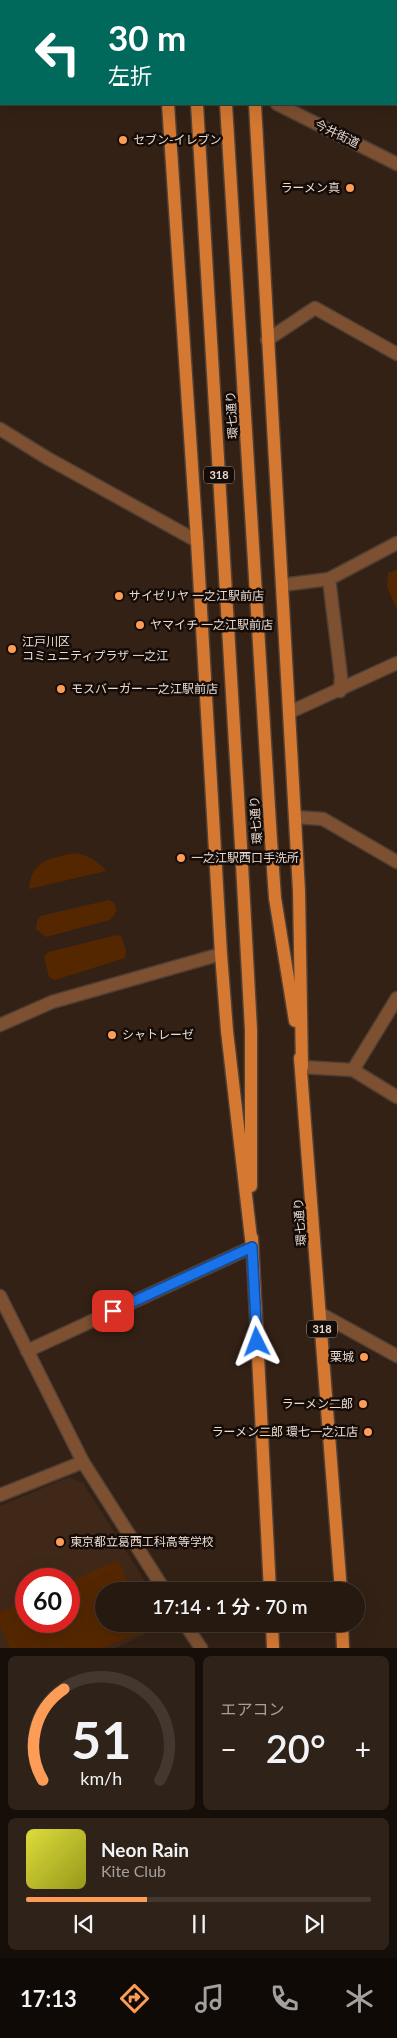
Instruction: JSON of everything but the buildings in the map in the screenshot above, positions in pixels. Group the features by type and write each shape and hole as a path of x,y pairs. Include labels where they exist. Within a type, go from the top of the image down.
{"main road":[{"path":"168,105 197,541 221,954 227,1030 252,1247"},
{"name":"環七通り","path":"197,105 251,1030 252,1247 270,1582"},
{"name":"環七通り","path":"226,105 271,840 276,898 302,1066 340,1582"},
{"path":"255,105 299,891 302,1066"},
{"path":"272,1632 273,1648"},
{"path":"343,1632 344,1648"}],"street":[{"name":"今井街道","path":"281,105 397,164"},
{"path":"267,340 315,308 397,354"},
{"path":"0,429 47,458 197,541"},
{"path":"282,585 329,578 397,543"},
{"path":"329,578 340,669 340,691"},
{"path":"290,712 340,691 397,663"},
{"path":"295,817 323,819 397,862"},
{"path":"0,1025 52,1002 221,954"},
{"path":"353,1070 397,998"},
{"path":"302,1066 353,1070 397,1097"},
{"path":"27,1351 252,1247"},
{"path":"0,1296 83,1462 159,1582"},
{"path":"321,1314 397,1356"},
{"path":"0,1496 83,1462"},
{"path":"190,1632 201,1648"}],"shaded area":[{"path":"397,570 397,610 387,587 388,573"},
{"path":"75,853 92,859 106,871 29,889 31,879 38,866 50,859"},
{"path":"109,900 114,903 117,911 110,920 46,937 36,929 40,916"},
{"path":"117,935 121,936 126,950 125,958 55,980 49,977 44,957 48,952"},
{"name":"東京都立葛西工科高等学校","path":"69,1477 83,1483 145,1582 95,1582 95,1632 149,1632 116,1648 0,1648 0,1506"},
{"path":"118,1560 128,1582 95,1582 95,1632 141,1632 104,1648 10,1648 0,1625 0,1612 15,1605 15,1633 80,1633 80,1577"}],"place":[{"name":"セブン-イレブン","path":"123,140"},
{"name":"ラーメン真","path":"350,188"},
{"name":"サイゼリヤ 一之江駅前店","path":"119,596"},
{"name":"ヤマイチ 一之江駅前店","path":"140,625"},
{"name":"江戸川区 コミュニティプラザ 一之江","path":"12,649"},
{"name":"モスバーガー 一之江駅前店","path":"61,689"},
{"name":"一之江駅西口手洗所","path":"181,858"},
{"name":"シャトレーゼ","path":"112,1035"},
{"name":"栗城","path":"364,1357"},
{"name":"ラーメン二郎","path":"363,1404"},
{"name":"ラーメン二郎 環七一之江店","path":"368,1432"},
{"name":"東京都立葛西工科高等学校","path":"60,1542"}],"route":[{"path":"113,1311 252,1247 257,1342"}]}
